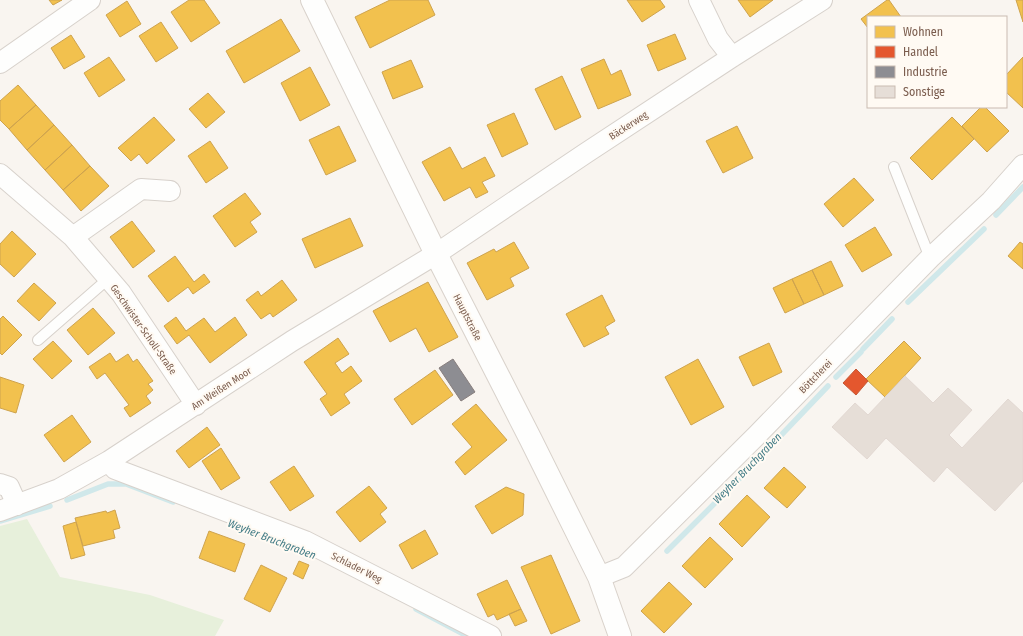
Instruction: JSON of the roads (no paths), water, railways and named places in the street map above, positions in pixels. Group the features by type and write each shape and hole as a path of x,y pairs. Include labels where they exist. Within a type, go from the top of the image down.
{"main road":[{"name":"Hauptstraße","path":"312,0 436,254 599,577 620,636"}],"street":[{"path":"0,62 90,0"},
{"path":"699,0 718,39 732,57"},
{"name":"Bäckerweg","path":"436,254 586,153 822,0"},
{"name":"Böttcherei","path":"599,577 624,566 757,435 930,258 990,201 1023,165"},
{"name":"Geschwister-Scholl-Straße","path":"0,174 73,237 109,278 121,293 196,405"},
{"path":"73,237 140,189 170,191"},
{"name":"Am Weißen Moor","path":"8,508 59,489 109,461 292,341 436,254"},
{"name":"Schlader Weg","path":"109,461 115,469 305,541 490,636"},
{"path":"0,484 9,487 8,508"}],"lane":[{"path":"894,167 930,258"},
{"path":"38,340 109,278"}],"waterway":[{"name":"Weyher Bruchgraben","path":"996,215 1023,187"},
{"name":"Weyher Bruchgraben","path":"908,302 984,229"},
{"name":"Weyher Bruchgraben","path":"863,349 892,319"},
{"name":"Weyher Bruchgraben","path":"836,377 861,352"},
{"name":"Weyher Bruchgraben","path":"667,551 747,471 828,386"},
{"name":"Weyher Bruchgraben","path":"67,500 108,484 126,484 173,502"},
{"name":"Weyher Bruchgraben","path":"0,521 50,506"},
{"name":"Weyher Bruchgraben","path":"416,609 467,636"}]}
